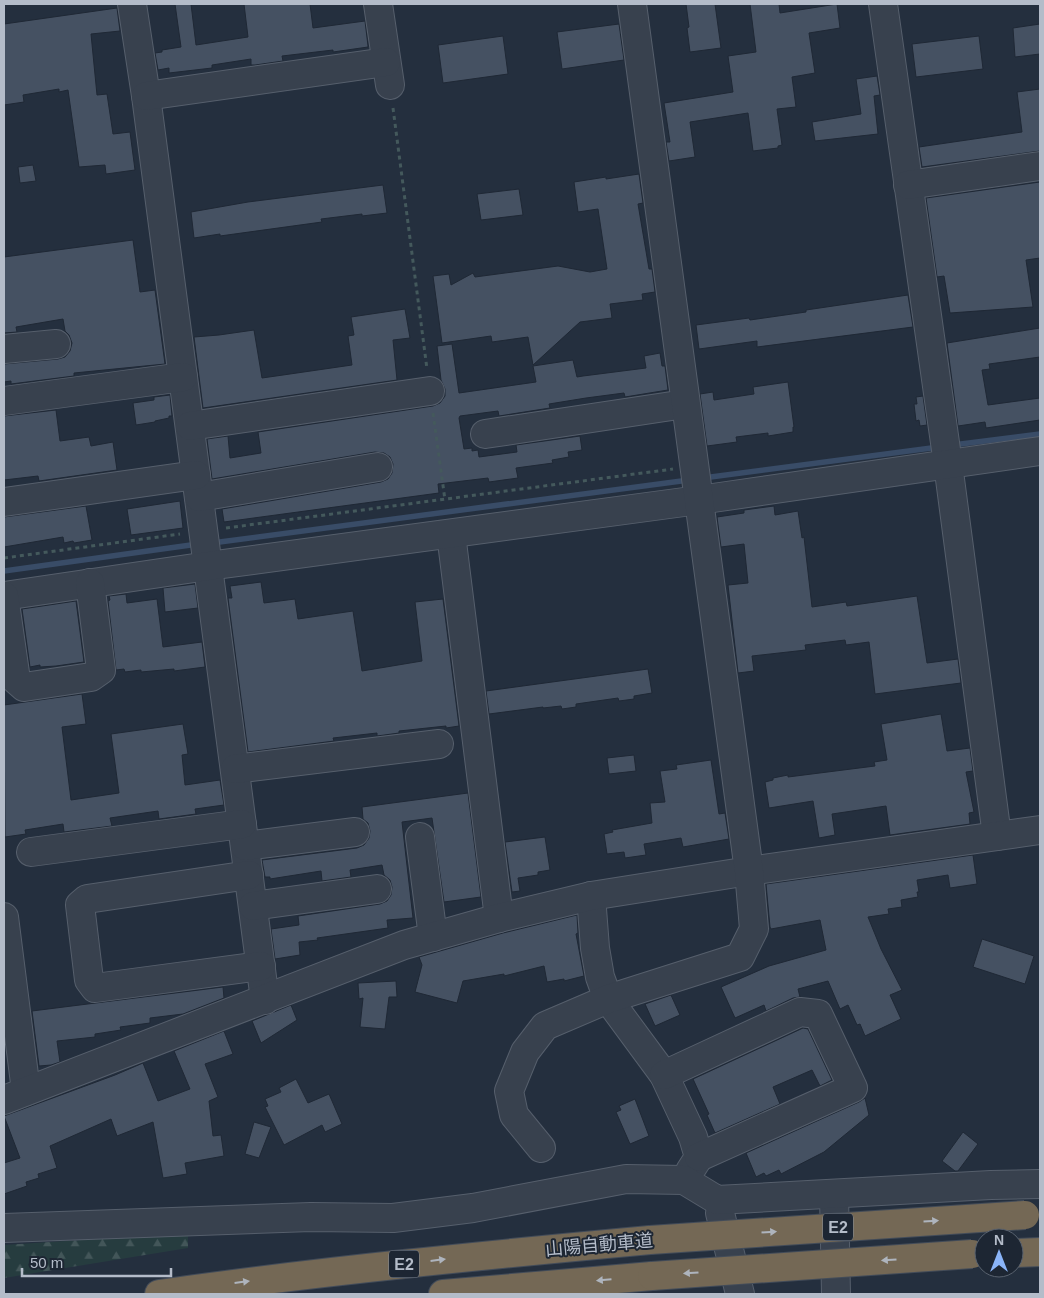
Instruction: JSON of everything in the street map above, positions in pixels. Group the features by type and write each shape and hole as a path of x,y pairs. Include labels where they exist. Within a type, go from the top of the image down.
{"highway":[{"name":"山陽自動車道","path":"159,1294 243,1282 470,1256 650,1240 1033,1215"},
{"path":"1024,1253 1040,1252"},
{"name":"山陽自動車道","path":"443,1294 652,1276 974,1254"}],"street":[{"path":"132,4 146,96 265,1000"},
{"path":"146,96 388,73 378,4"},
{"path":"541,1148 514,1115 509,1091 525,1052 545,1026 608,999 740,957 754,930 749,871 632,4"},
{"path":"883,4 997,836"},
{"path":"908,185 1040,166"},
{"path":"4,349 56,344"},
{"path":"4,401 183,377"},
{"path":"190,426 430,391"},
{"path":"485,434 685,404"},
{"path":"90,583 101,670 90,677 24,686 16,680 4,596 90,583 205,546 451,534 696,482 946,453 1040,451"},
{"path":"4,502 197,486 378,467"},
{"path":"451,534 499,918"},
{"path":"235,769 439,744"},
{"path":"4,917 15,1096 404,945 499,918 591,896 749,871 1040,830"},
{"path":"31,852 243,835 355,832"},
{"path":"420,837 432,937"},
{"path":"249,875 87,899 80,906 89,980 95,988 261,966"},
{"path":"253,906 377,889"},
{"path":"591,896 595,948 600,978 608,999 664,1076 693,1137 699,1157"},
{"path":"664,1076 800,1012 818,1014 853,1088 699,1157 684,1180"},
{"path":"4,1228 312,1217 392,1218 472,1208 626,1179 684,1180 717,1200 1040,1184"},
{"path":"834,1194 836,1294"},
{"path":"717,1200 740,1294"}],"path":[{"path":"388,73 444,500"},
{"path":"4,558 205,546 444,500 696,482"}],"green space":[{"path":"188,1233 188,1248 4,1278 4,1245"}],"building":[{"path":"175,4 191,4 196,45 248,37 244,4 310,4 313,28 365,21 368,47 282,56 283,61 255,65 251,65 251,59 212,65 212,68 169,73 169,68 158,70 155,53 181,47"},
{"path":"686,4 715,4 721,48 690,52"},
{"path":"750,4 779,4 780,13 837,4 840,28 809,33 815,73 792,77 796,107 777,109 782,145 778,146 778,148 753,151 748,113 690,122 695,157 669,161 666,142 670,142 664,103 733,92 728,56 756,52"},
{"path":"117,8 120,31 91,34 97,95 107,94 113,134 130,132 135,170 106,174 105,165 79,167 68,90 59,92 59,89 23,95 24,102 4,105 4,24"},
{"path":"619,24 624,60 562,69 557,32"},
{"path":"1040,24 1040,54 1015,57 1013,28"},
{"path":"503,36 508,74 443,83 438,45"},
{"path":"979,36 983,69 916,77 912,44"},
{"path":"877,76 880,95 874,96 878,134 815,141 812,122 861,114 856,79"},
{"path":"1040,89 1040,151 922,167 919,147 1022,132 1017,92"},
{"path":"33,165 36,181 20,183 18,167"},
{"path":"639,174 643,203 638,204 649,269 652,269 655,292 642,294 643,300 610,304 612,318 580,322 533,365 528,337 492,342 491,336 442,343 433,276 449,274 451,285 473,273 475,277 558,266 590,272 607,269 598,209 578,212 574,182"},
{"path":"1040,182 1040,258 1026,260 1033,307 950,313 944,276 937,277 926,198"},
{"path":"383,185 387,213 321,219 322,222 194,238 191,212 248,202"},
{"path":"519,189 523,215 481,220 477,194"},
{"path":"133,240 140,292 155,290 165,364 74,373 74,376 11,384 11,381 4,382 4,364 65,357 70,351 72,343 65,331 63,319 16,327 17,332 4,333 4,257"},
{"path":"908,295 913,327 757,347 757,341 699,349 696,325 749,318 750,320"},
{"path":"405,309 410,338 393,340 397,380 203,408 194,337 254,330 262,378 352,365 348,336 354,335 351,317"},
{"path":"1040,328 1040,357 989,364 990,369 982,370 988,405 1040,398 1040,420 986,428 985,422 958,426 947,343"},
{"path":"452,344 459,393 536,382 533,366 573,360 577,377 646,368 644,356 660,353 662,366 665,366 668,390 625,397 624,393 586,398 549,404 550,408 499,416 498,411 460,416 464,449 472,448 472,451 478,450 479,457 517,452 516,445 580,436 582,450 568,452 569,457 552,460 553,463 516,468 518,478 489,482 488,478 438,484 439,493 224,522 222,509 381,482 388,479 392,473 393,464 390,457 384,453 375,452 212,479 207,439 228,436 230,458 261,453 258,432 433,406 440,403 445,396 437,346"},
{"path":"788,382 793,432 768,436 768,433 736,437 737,442 707,446 700,394 713,392 714,400 754,394 753,387"},
{"path":"170,395 172,416 155,422 136,425 133,403 154,400 154,397"},
{"path":"923,396 927,425 920,426 919,420 916,421 914,404 917,404 916,397"},
{"path":"56,410 60,441 89,437 91,446 113,442 117,470 39,481 38,476 4,480 4,416"},
{"path":"180,501 183,528 131,535 127,509"},
{"path":"86,506 92,540 64,543 63,537 4,547 4,517"},
{"path":"774,506 775,515 798,511 802,538 804,537 812,607 846,602 847,606 917,596 927,663 958,659 961,683 875,694 869,642 846,645 845,640 805,645 806,650 752,656 754,671 738,673 728,585 748,583 744,544 721,547 717,517 744,513 744,510"},
{"path":"261,582 264,603 295,599 298,619 353,611 362,671 422,661 415,602 443,599 459,726 399,731 399,733 377,736 377,733 333,738 334,741 248,752 228,598 232,598 230,586"},
{"path":"195,584 198,608 165,612 163,588"},
{"path":"126,594 127,603 157,599 163,647 202,642 205,667 174,671 174,669 141,672 141,670 125,672 124,669 116,670 108,601 110,600 109,596"},
{"path":"76,601 84,662 30,667 22,609"},
{"path":"648,669 652,693 634,696 634,699 619,701 618,698 576,704 576,707 562,709 561,706 543,707 489,714 486,691"},
{"path":"82,694 86,724 62,727 71,800 119,793 111,734 183,724 188,754 182,755 185,785 220,780 224,805 195,809 196,814 159,819 158,811 110,818 112,826 64,832 63,824 25,830 26,834 5,837 4,705"},
{"path":"941,714 947,751 970,748 973,771 966,772 974,812 969,813 970,824 890,835 886,806 832,814 835,835 819,838 813,801 769,808 765,782 788,775 788,777 875,766 874,762 887,760 881,724"},
{"path":"634,755 636,771 609,774 607,758"},
{"path":"711,760 719,814 725,813 729,839 683,847 681,838 644,844 646,855 625,858 624,852 607,854 604,834 613,832 612,830 652,823 650,803 665,802 660,771 677,769 676,765"},
{"path":"468,793 481,897 444,902 432,818 402,822 413,918 387,920 388,928 299,942 300,955 275,959 271,929 299,925 298,916 380,904 387,901 391,895 392,887 390,880 384,875 382,865 350,870 351,877 322,881 321,871 270,879 270,877 265,877 262,860 357,848 364,845 369,838 370,831 368,823 363,819 362,807"},
{"path":"545,837 550,870 538,872 538,875 518,878 520,891 512,892 505,842"},
{"path":"973,855 977,884 950,888 948,875 917,880 918,897 901,900 902,907 888,909 889,914 868,917 881,949 902,990 890,995 901,1019 865,1036 860,1024 857,1025 848,1005 840,1009 828,981 798,989 800,997 793,998 766,1011 764,1005 735,1018 721,987 769,966 826,950 820,920 771,929 766,884"},
{"path":"577,915 578,933 576,934 584,976 564,981 564,979 547,982 544,966 504,976 504,974 463,981 457,1003 415,992 422,965 419,957 503,933"},
{"path":"982,939 1034,956 1025,984 973,967"},
{"path":"396,981 397,997 389,997 385,1029 360,1027 363,998 359,999 358,983"},
{"path":"223,987 224,998 183,1014 150,1018 150,1023 120,1027 121,1030 95,1034 95,1037 57,1041 60,1062 39,1066 32,1011"},
{"path":"671,995 680,1015 655,1026 645,1004"},
{"path":"291,1005 297,1020 261,1043 252,1021"},
{"path":"803,1028 808,1029 832,1080 820,1086 812,1070 773,1087 780,1104 715,1133 707,1115 709,1114 693,1079"},
{"path":"224,1031 233,1054 205,1064 218,1097 209,1101 213,1136 221,1135 224,1156 185,1163 187,1174 163,1178 153,1122 117,1136 111,1119 50,1146 57,1168 38,1174 39,1178 26,1182 27,1186 4,1194 4,1163 20,1158 4,1116 143,1063 158,1101 190,1089 174,1051"},
{"path":"296,1079 308,1103 329,1094 342,1124 325,1132 322,1125 284,1145 265,1107 268,1106 265,1099 281,1092 279,1088"},
{"path":"865,1098 869,1115 824,1152 781,1174 779,1170 766,1176 764,1173 756,1177 746,1153"},
{"path":"635,1099 649,1136 630,1144 616,1112 621,1110 619,1106"},
{"path":"254,1122 271,1127 259,1158 245,1154"},
{"path":"963,1132 978,1144 958,1171 955,1171 942,1161"}],"waterway":[{"path":"953,445 1040,434"},
{"path":"703,478 939,447"},
{"path":"212,543 689,480"},
{"path":"4,571 198,544"}]}
